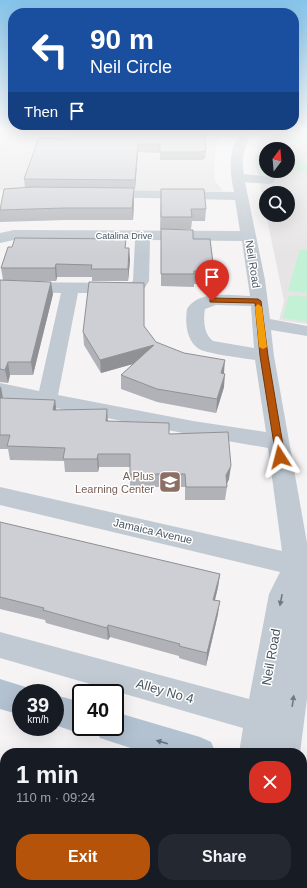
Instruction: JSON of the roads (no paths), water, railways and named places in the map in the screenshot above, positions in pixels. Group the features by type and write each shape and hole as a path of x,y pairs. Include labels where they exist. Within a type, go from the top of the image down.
{"main road":[{"path":"0,694 12,697"},
{"path":"124,731 183,748"}],"street":[{"name":"Neil Road","path":"237,172 257,280 264,356 278,442 302,566 304,613 285,732 262,748"},
{"path":"238,178 268,180"},
{"path":"89,194 241,196"},
{"name":"Catalina Drive","path":"0,238 14,235 143,237 248,236"},
{"path":"0,287 133,288 138,286 141,281 143,237"},
{"path":"47,400 70,288"},
{"path":"258,301 212,301 203,303 197,307 195,313 197,337 207,346 264,356"},
{"path":"260,323 307,331"},
{"path":"0,390 193,428 278,442"},
{"name":"Jamaica Avenue","path":"0,496 302,566"},
{"name":"Alley No 4","path":"0,644 285,732"}],"place":[{"name":"A Plus Learning Center","path":"170,482"}]}
